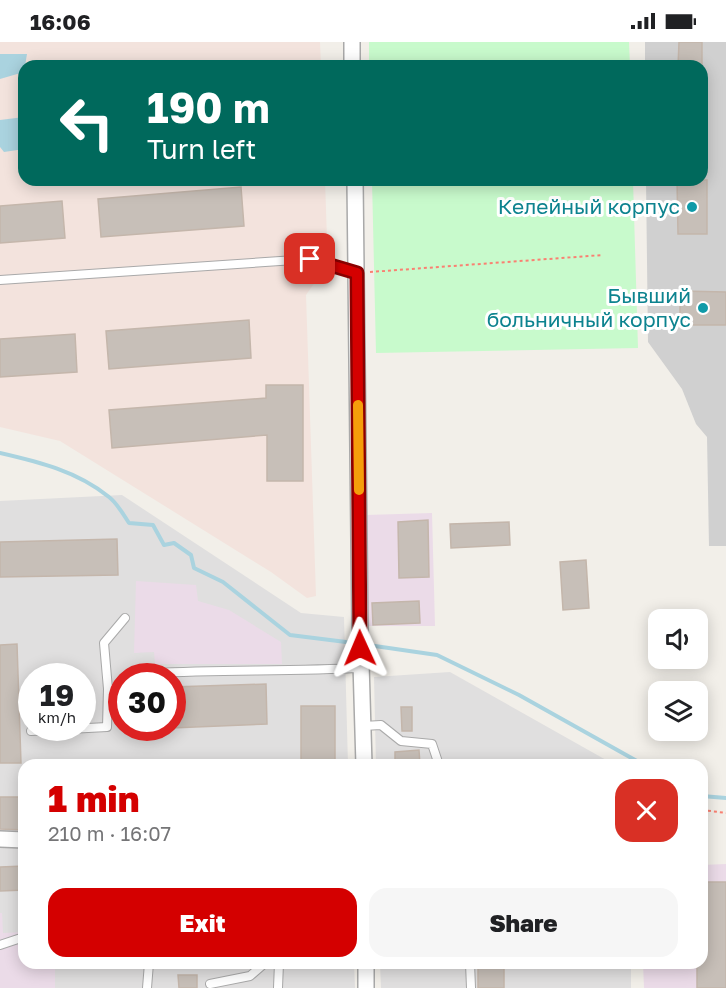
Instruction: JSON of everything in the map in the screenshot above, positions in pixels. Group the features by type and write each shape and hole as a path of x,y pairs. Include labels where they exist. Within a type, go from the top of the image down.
{"street":[{"path":"352,42 352,60"},
{"path":"355,186 360,629 364,759"},
{"path":"0,839 18,840"},
{"path":"366,969 366,988"}],"lane":[{"path":"0,280 310,259 357,273"},
{"path":"96,728 107,728 108,689 104,643 125,618"},
{"path":"186,672 361,668"},
{"path":"363,726 381,725 401,741 432,744 437,759"},
{"path":"0,945 18,939"},
{"path":"147,988 149,969"},
{"path":"210,984 250,976 258,969"},
{"path":"278,988 279,969"},
{"path":"470,969 471,988"}],"path":[{"path":"357,273 603,255"},
{"path":"708,811 726,813"}],"shaded area":[{"path":"0,42 320,42 321,60 18,60 18,186 325,186 327,239 320,275 306,295 316,596 307,598 271,572 60,441 0,427"},
{"path":"645,42 726,42 726,546 709,546 707,437 696,424 682,389 648,342 646,186 708,186 708,60 645,60"},
{"path":"122,495 301,613 344,617 348,759 18,759 18,969 354,969 355,988 0,988 0,501"},
{"path":"432,513 435,626 368,626 366,515"},
{"path":"136,581 196,585 198,601 229,610 281,642 282,664 155,663 154,652 134,653"},
{"path":"450,672 604,759 376,759 374,677"},
{"path":"726,864 726,988 644,988 643,969 708,969 708,865"},
{"path":"0,913 2,913 3,933 18,932 18,969 55,969 55,988 0,988"},
{"path":"380,969 631,969 631,988 381,988"}],"green space":[{"path":"369,42 629,42 630,60 369,60"},
{"path":"372,186 633,186 638,348 376,353"}],"water":[{"path":"0,54 27,54 26,60 18,60 18,74 0,79"},
{"path":"18,118 18,150 4,152 0,147 0,120"}],"building":[{"path":"679,42 702,42 702,60 678,60"},
{"name":"Келейный корпус","path":"677,186 707,186 707,234 678,234"},
{"path":"241,187 244,226 101,237 98,199"},
{"path":"62,201 65,238 0,243 0,206"},
{"name":"Бывший больничный корпус","path":"680,291 726,292 726,325 680,325"},
{"path":"249,320 251,358 109,369 106,331"},
{"path":"75,334 77,372 0,377 0,339"},
{"path":"266,385 303,385 303,481 267,481 267,435 112,448 109,410 266,398"},
{"path":"428,520 429,577 399,578 398,522"},
{"path":"509,522 510,545 451,548 450,524"},
{"path":"117,539 118,575 0,577 0,542"},
{"path":"586,560 589,608 563,610 560,562"},
{"path":"419,601 420,623 373,625 372,603"},
{"path":"17,644 18,741 20,741 21,759 18,759 18,763 0,763 0,645"},
{"path":"266,684 267,724 186,727 186,687"},
{"path":"301,706 335,706 335,759 301,759"},
{"path":"401,707 412,707 412,731 402,731"},
{"path":"419,750 420,759 395,759 395,752"},
{"path":"0,797 18,797 18,830 0,829"},
{"path":"18,866 18,890 0,891 0,867"},
{"path":"708,882 726,882 726,988 697,988 697,969 708,969"},
{"path":"478,969 504,969 504,988 478,988"},
{"path":"178,975 197,975 197,988 179,988"}],"waterway":[{"path":"0,453 71,474 97,488 115,502 129,523 153,525 164,545 174,543 191,555 194,568 223,582 290,635 346,642"},
{"path":"368,645 437,655 519,695 633,759"},
{"path":"708,796 726,798"}],"slow traffic":[{"path":"358,405 359,490"}],"place":[{"name":"Келейный корпус","path":"692,207"},
{"name":"Бывший больничный корпус","path":"703,308"}],"route":[{"path":"310,259 357,273 360,648"}]}
